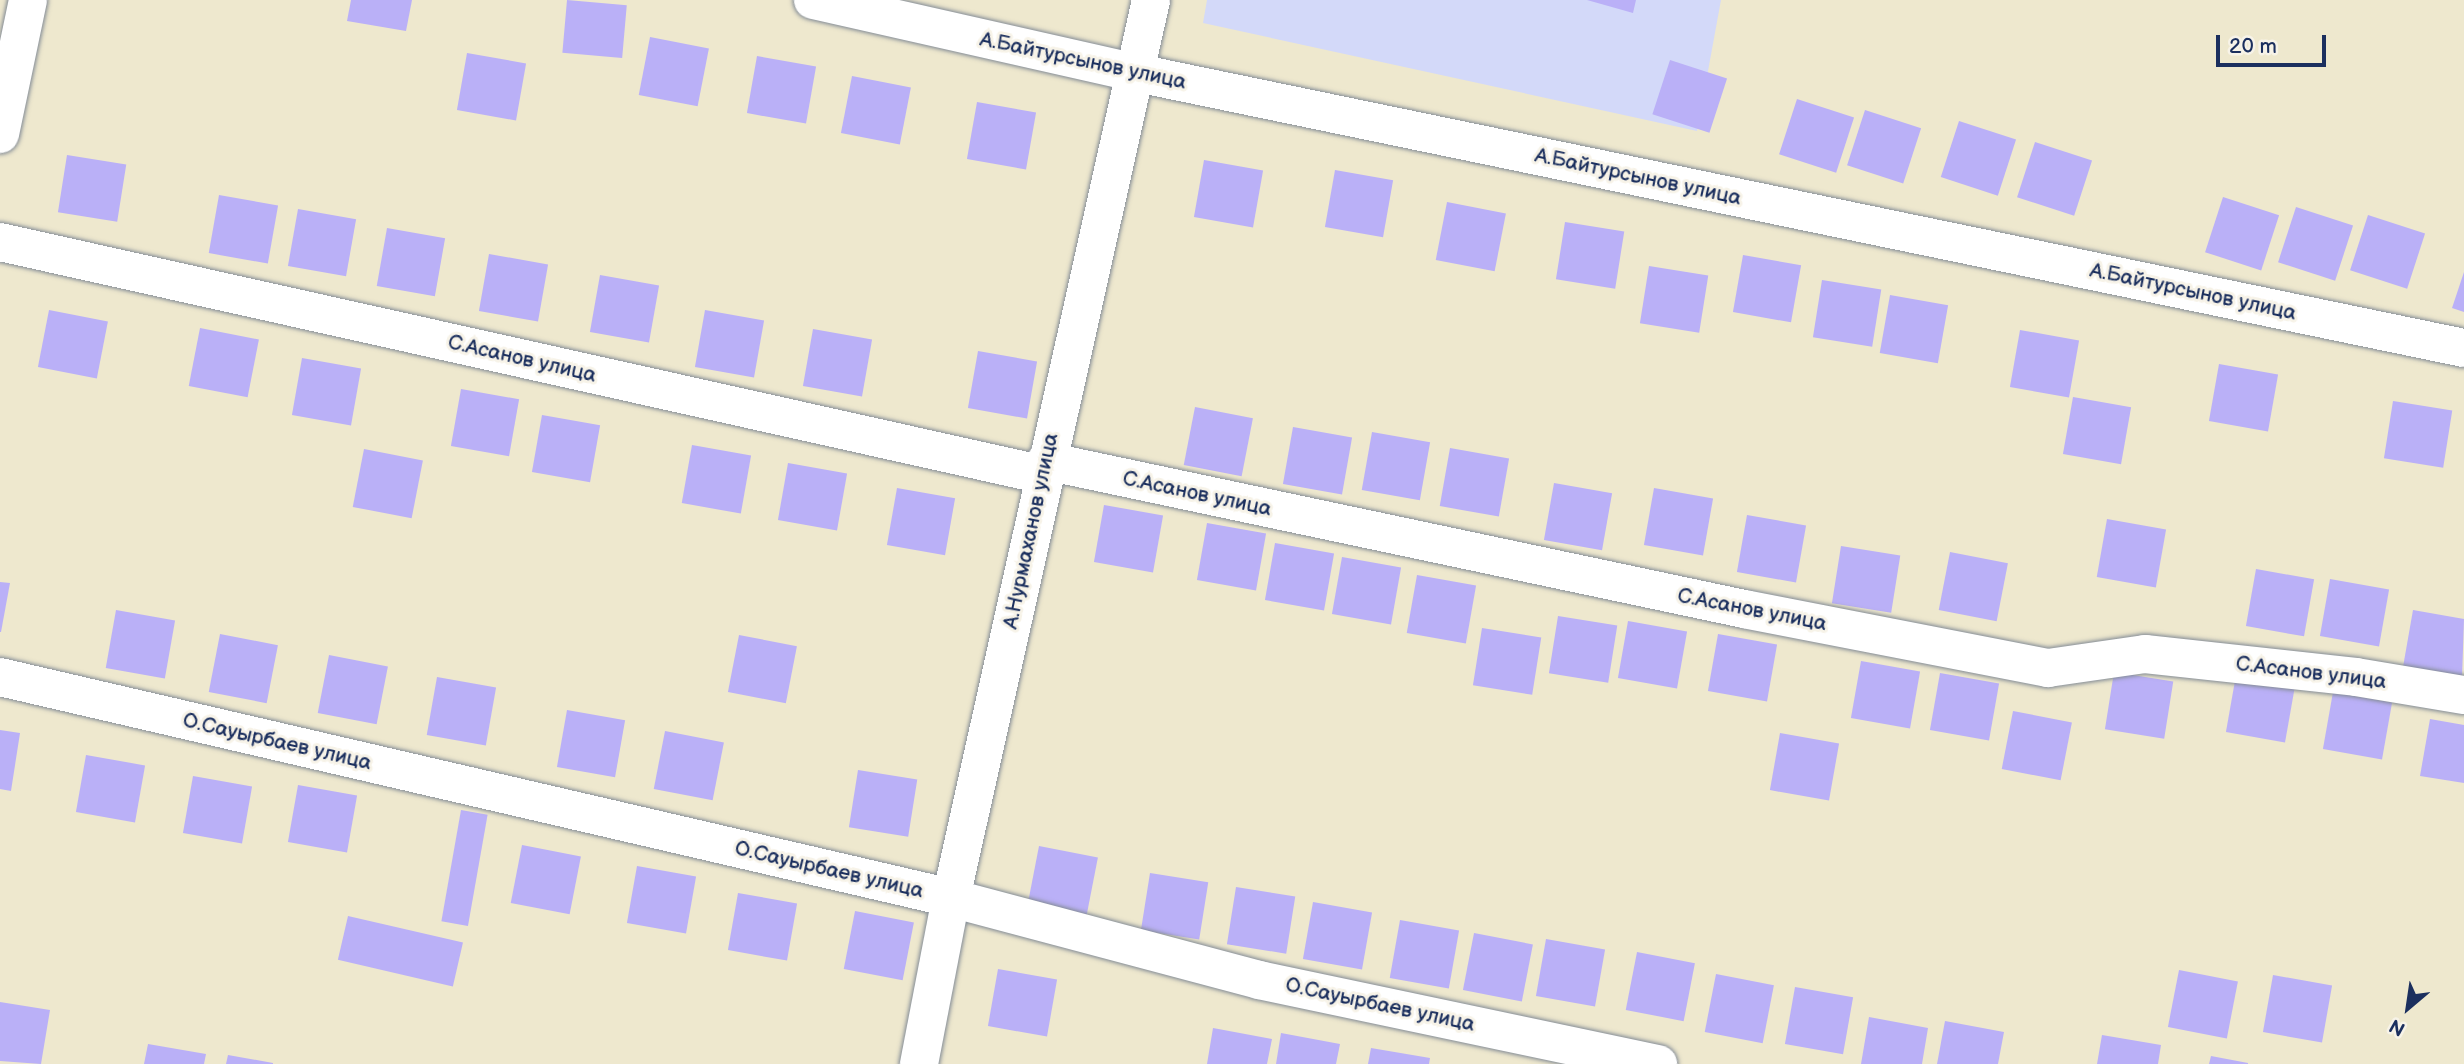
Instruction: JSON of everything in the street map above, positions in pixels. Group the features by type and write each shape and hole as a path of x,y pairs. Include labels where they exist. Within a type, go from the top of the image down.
{"street":[{"path":"0,134 28,0"},
{"name":"А.Байтурсынов улица","path":"815,0 1137,73 2464,348"},
{"name":"А.Нурмаханов улица","path":"919,1064 951,898 1045,468 1137,73 1151,0"},
{"name":"С.Асанов улица","path":"0,243 1045,468 2048,668 2145,654 2356,677 2464,695"},
{"name":"О.Сауырбаев улица","path":"0,677 951,898 1259,980 1658,1064"}],"shaded area":[{"path":"1207,0 1721,0 1697,131 1203,23"}],"building":[{"path":"351,0 412,0 406,31 347,21"},
{"path":"567,0 627,5 622,58 562,53"},
{"path":"1587,0 1636,0 1633,13"},
{"path":"650,37 709,48 698,106 639,95"},
{"path":"467,53 526,63 516,121 457,110"},
{"path":"757,56 816,66 806,124 747,113"},
{"path":"1670,60 1727,79 1709,133 1652,114"},
{"path":"852,76 911,87 900,144 841,133"},
{"path":"1797,99 1854,118 1836,173 1779,154"},
{"path":"977,102 1036,112 1026,170 967,159"},
{"path":"1865,110 1921,128 1903,183 1847,165"},
{"path":"1959,121 2016,140 1998,196 1941,177"},
{"path":"2035,142 2092,161 2074,216 2017,197"},
{"path":"67,155 126,164 117,222 58,212"},
{"path":"1204,160 1263,170 1253,228 1194,217"},
{"path":"1335,170 1393,180 1383,237 1325,227"},
{"path":"219,195 278,205 268,264 209,253"},
{"path":"2223,197 2279,215 2261,270 2205,252"},
{"path":"1447,202 1506,213 1495,271 1436,260"},
{"path":"2296,207 2353,226 2335,281 2278,262"},
{"path":"298,209 356,219 346,276 288,266"},
{"path":"2368,215 2425,234 2407,289 2350,270"},
{"path":"1565,222 1624,231 1615,289 1556,279"},
{"path":"387,228 445,238 435,296 377,286"},
{"path":"489,254 548,264 538,322 479,311"},
{"path":"1743,255 1801,265 1791,322 1733,312"},
{"path":"1649,266 1708,275 1699,333 1640,323"},
{"path":"2464,272 2464,312 2452,308"},
{"path":"600,275 659,285 649,343 590,332"},
{"path":"1822,280 1881,289 1872,347 1813,337"},
{"path":"1890,295 1948,305 1938,363 1880,353"},
{"path":"49,310 108,321 97,378 38,367"},
{"path":"705,310 764,320 754,378 695,367"},
{"path":"200,328 259,339 248,397 189,386"},
{"path":"813,329 872,339 862,397 803,386"},
{"path":"2020,330 2079,340 2069,398 2010,387"},
{"path":"978,351 1037,361 1027,419 968,408"},
{"path":"302,358 361,368 351,426 292,415"},
{"path":"2219,364 2278,374 2268,432 2209,421"},
{"path":"461,389 519,399 509,456 451,446"},
{"path":"2073,397 2131,407 2121,464 2063,454"},
{"path":"2393,401 2452,410 2443,468 2384,458"},
{"path":"1195,407 1253,418 1242,476 1184,465"},
{"path":"542,415 600,425 590,482 532,472"},
{"path":"1293,427 1352,437 1342,495 1283,484"},
{"path":"1372,432 1430,442 1420,500 1362,490"},
{"path":"692,445 751,455 741,514 682,503"},
{"path":"1450,448 1509,458 1499,517 1440,506"},
{"path":"364,449 423,460 412,518 353,507"},
{"path":"788,463 847,473 837,531 778,520"},
{"path":"1554,483 1612,493 1602,550 1544,540"},
{"path":"897,488 955,498 945,555 887,545"},
{"path":"1654,488 1713,498 1703,556 1644,545"},
{"path":"1104,505 1163,515 1153,573 1094,562"},
{"path":"1747,515 1806,525 1796,583 1737,572"},
{"path":"2107,519 2166,529 2156,588 2097,577"},
{"path":"1207,523 1266,533 1256,591 1197,580"},
{"path":"1275,543 1334,553 1324,611 1265,600"},
{"path":"1841,546 1900,555 1891,613 1832,603"},
{"path":"1950,552 2008,563 1997,621 1939,610"},
{"path":"1342,557 1401,567 1391,625 1332,614"},
{"path":"2256,569 2314,579 2304,636 2246,626"},
{"path":"1417,575 1476,585 1466,644 1407,633"},
{"path":"2330,579 2389,589 2379,647 2320,636"},
{"path":"0,582 10,583 1,632 0,632"},
{"path":"116,610 175,620 165,679 106,668"},
{"path":"2413,610 2464,619 2462,678 2403,667"},
{"path":"1558,616 1617,625 1608,683 1549,673"},
{"path":"1628,621 1687,631 1677,689 1618,678"},
{"path":"1482,628 1541,637 1532,695 1473,685"},
{"path":"220,634 278,645 267,703 209,692"},
{"path":"1718,634 1777,644 1767,702 1708,691"},
{"path":"739,635 797,646 786,703 728,692"},
{"path":"329,655 388,666 377,724 318,713"},
{"path":"1861,661 1920,671 1910,729 1851,718"},
{"path":"2114,672 2173,681 2164,739 2105,729"},
{"path":"1940,673 1999,683 1989,741 1930,730"},
{"path":"2236,675 2295,685 2285,743 2226,732"},
{"path":"437,677 496,687 486,746 427,735"},
{"path":"2333,692 2392,702 2382,760 2323,749"},
{"path":"567,710 625,720 615,777 557,767"},
{"path":"2013,711 2072,722 2061,780 2002,769"},
{"path":"2430,719 2464,725 2464,783 2420,776"},
{"path":"0,730 20,733 11,791 0,789"},
{"path":"665,731 724,742 713,800 654,789"},
{"path":"1780,733 1839,743 1829,801 1770,790"},
{"path":"86,755 145,765 135,823 76,812"},
{"path":"858,770 917,779 908,837 849,827"},
{"path":"193,776 252,786 242,844 183,833"},
{"path":"298,785 357,795 347,853 288,842"},
{"path":"461,810 488,815 468,926 441,921"},
{"path":"522,845 581,856 570,914 511,903"},
{"path":"1039,846 1098,857 1087,915 1028,904"},
{"path":"637,866 696,876 686,934 627,923"},
{"path":"1150,873 1208,882 1199,940 1141,930"},
{"path":"1236,887 1295,896 1286,954 1227,944"},
{"path":"738,893 797,903 787,961 728,950"},
{"path":"1313,902 1372,912 1362,970 1303,959"},
{"path":"855,911 914,922 903,980 844,969"},
{"path":"348,916 463,943 453,986 338,960"},
{"path":"1400,920 1459,930 1449,989 1390,978"},
{"path":"1474,933 1533,944 1522,1001 1463,990"},
{"path":"1546,939 1605,949 1595,1007 1536,996"},
{"path":"1637,952 1695,963 1684,1021 1626,1010"},
{"path":"998,969 1057,979 1047,1037 988,1026"},
{"path":"2179,970 2238,981 2227,1038 2168,1027"},
{"path":"1716,974 1774,985 1763,1043 1705,1032"},
{"path":"2273,975 2332,985 2322,1043 2263,1032"},
{"path":"1795,987 1853,997 1843,1054 1785,1044"},
{"path":"0,1002 50,1010 41,1064 0,1061"},
{"path":"1869,1017 1928,1028 1922,1064 1861,1064"},
{"path":"1945,1021 2004,1032 1998,1064 1937,1064"},
{"path":"1213,1028 1272,1039 1267,1064 1207,1064"},
{"path":"1281,1033 1340,1044 1336,1064 1276,1064"},
{"path":"2102,1035 2161,1045 2158,1064 2097,1064"},
{"path":"148,1044 206,1054 204,1064 144,1064"},
{"path":"1371,1048 1430,1058 1429,1064 1368,1064"},
{"path":"228,1055 273,1063 273,1064 226,1064"},
{"path":"2211,1056 2248,1063 2248,1064 2209,1064"}]}
